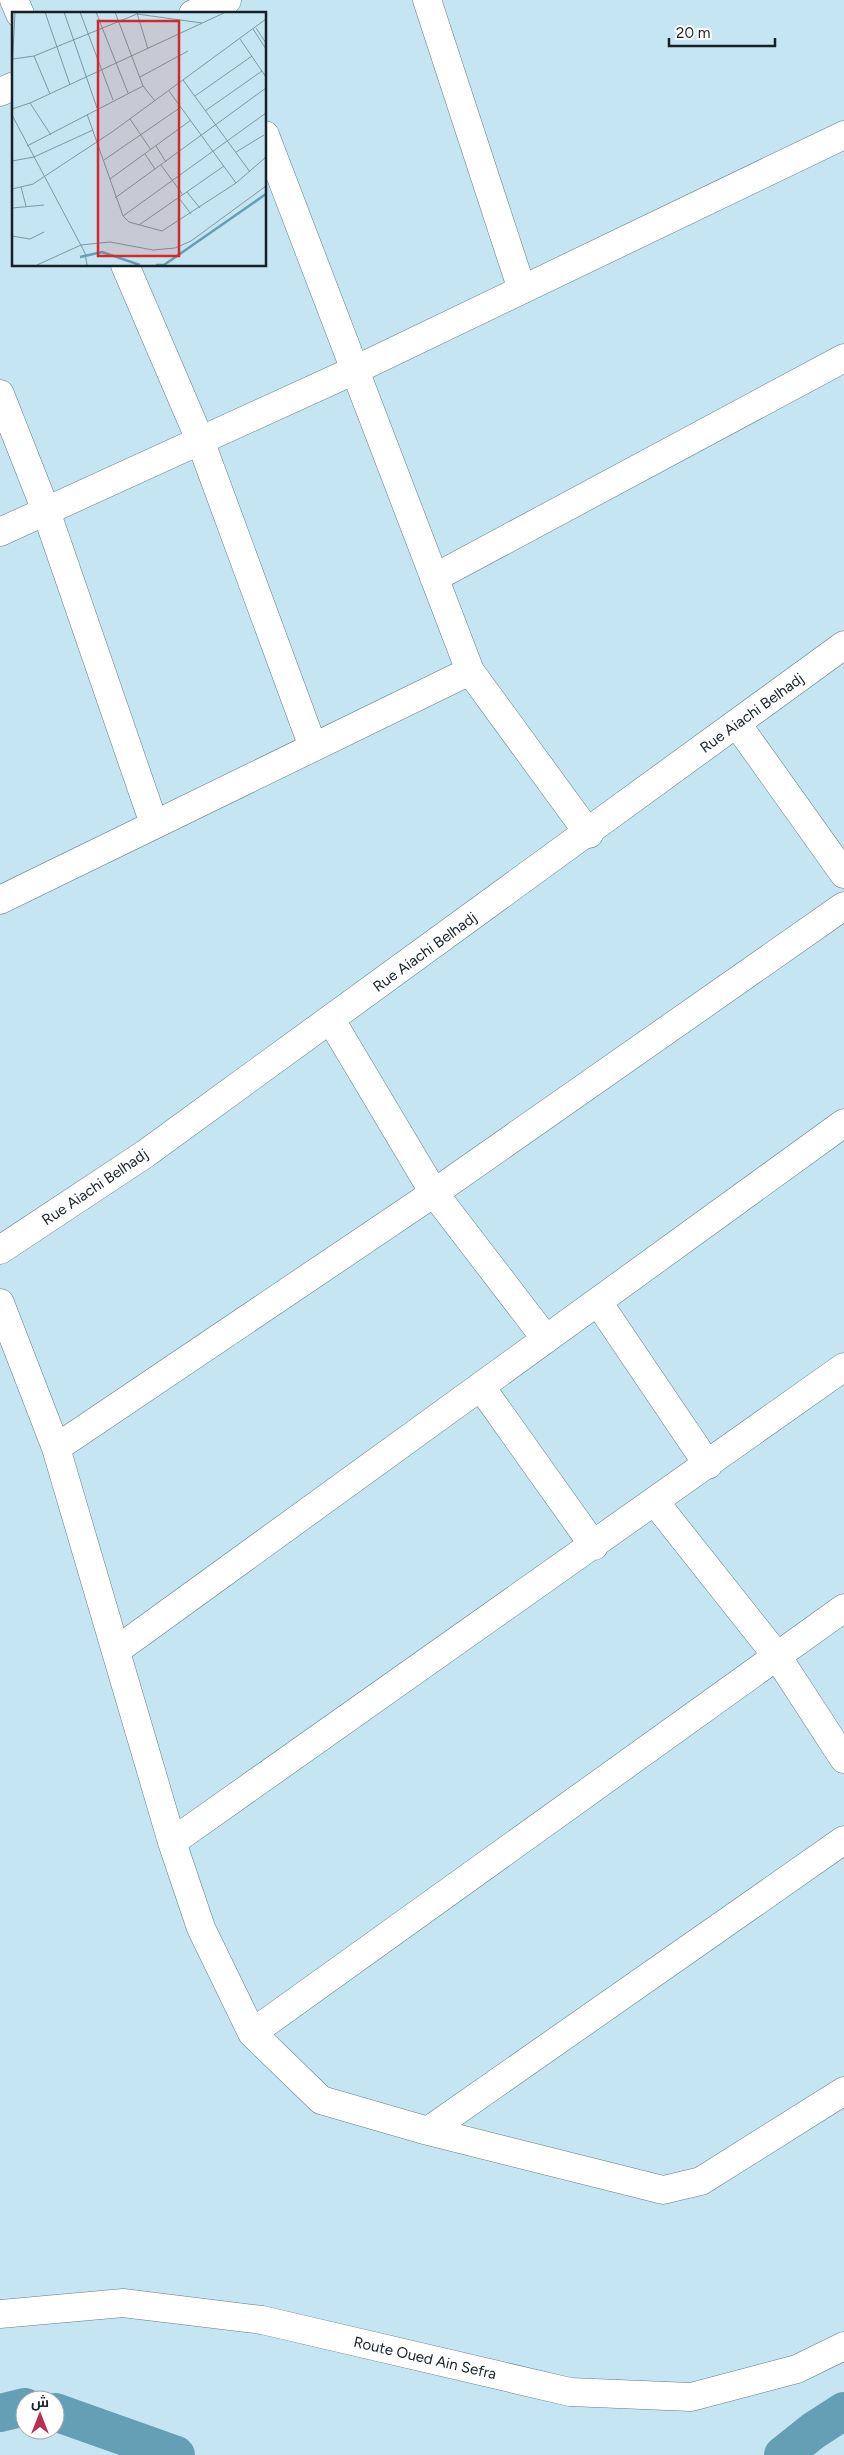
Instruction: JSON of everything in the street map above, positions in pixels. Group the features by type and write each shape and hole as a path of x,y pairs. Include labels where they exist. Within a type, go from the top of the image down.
{"street":[{"path":"14,0 19,12"},
{"path":"426,0 522,290"},
{"path":"0,92 12,87"},
{"path":"0,532 355,370 844,135"},
{"path":"266,138 470,671 589,834"},
{"path":"125,266 200,440 313,747"},
{"path":"434,578 844,358"},
{"path":"0,394 46,511 154,824"},
{"name":"Rue Aiachi Belhadj","path":"0,1250 146,1154 589,834 844,645"},
{"path":"0,900 470,671"},
{"path":"737,724 844,874"},
{"path":"56,1448 434,1193 844,906"},
{"path":"332,1020 434,1193 546,1339"},
{"path":"117,1650 844,1123"},
{"path":"598,1302 708,1465"},
{"path":"0,1303 56,1448 172,1842 201,1928 252,2033 321,2100 428,2131 663,2190 702,2181 844,2091"},
{"path":"172,1842 594,1546 844,1367"},
{"path":"481,1387 594,1546"},
{"path":"655,1502 777,1656 844,1759"},
{"path":"252,2033 844,1608"},
{"path":"428,2131 842,1846"},
{"name":"Route Oued Ain Sefra","path":"0,2314 122,2303 253,2318 570,2392 691,2397 797,2369 844,2346"}],"waterway":[{"path":"0,2413 15,2409"},
{"path":"783,2455 813,2431 844,2411"},
{"path":"65,2416 176,2455"}]}
